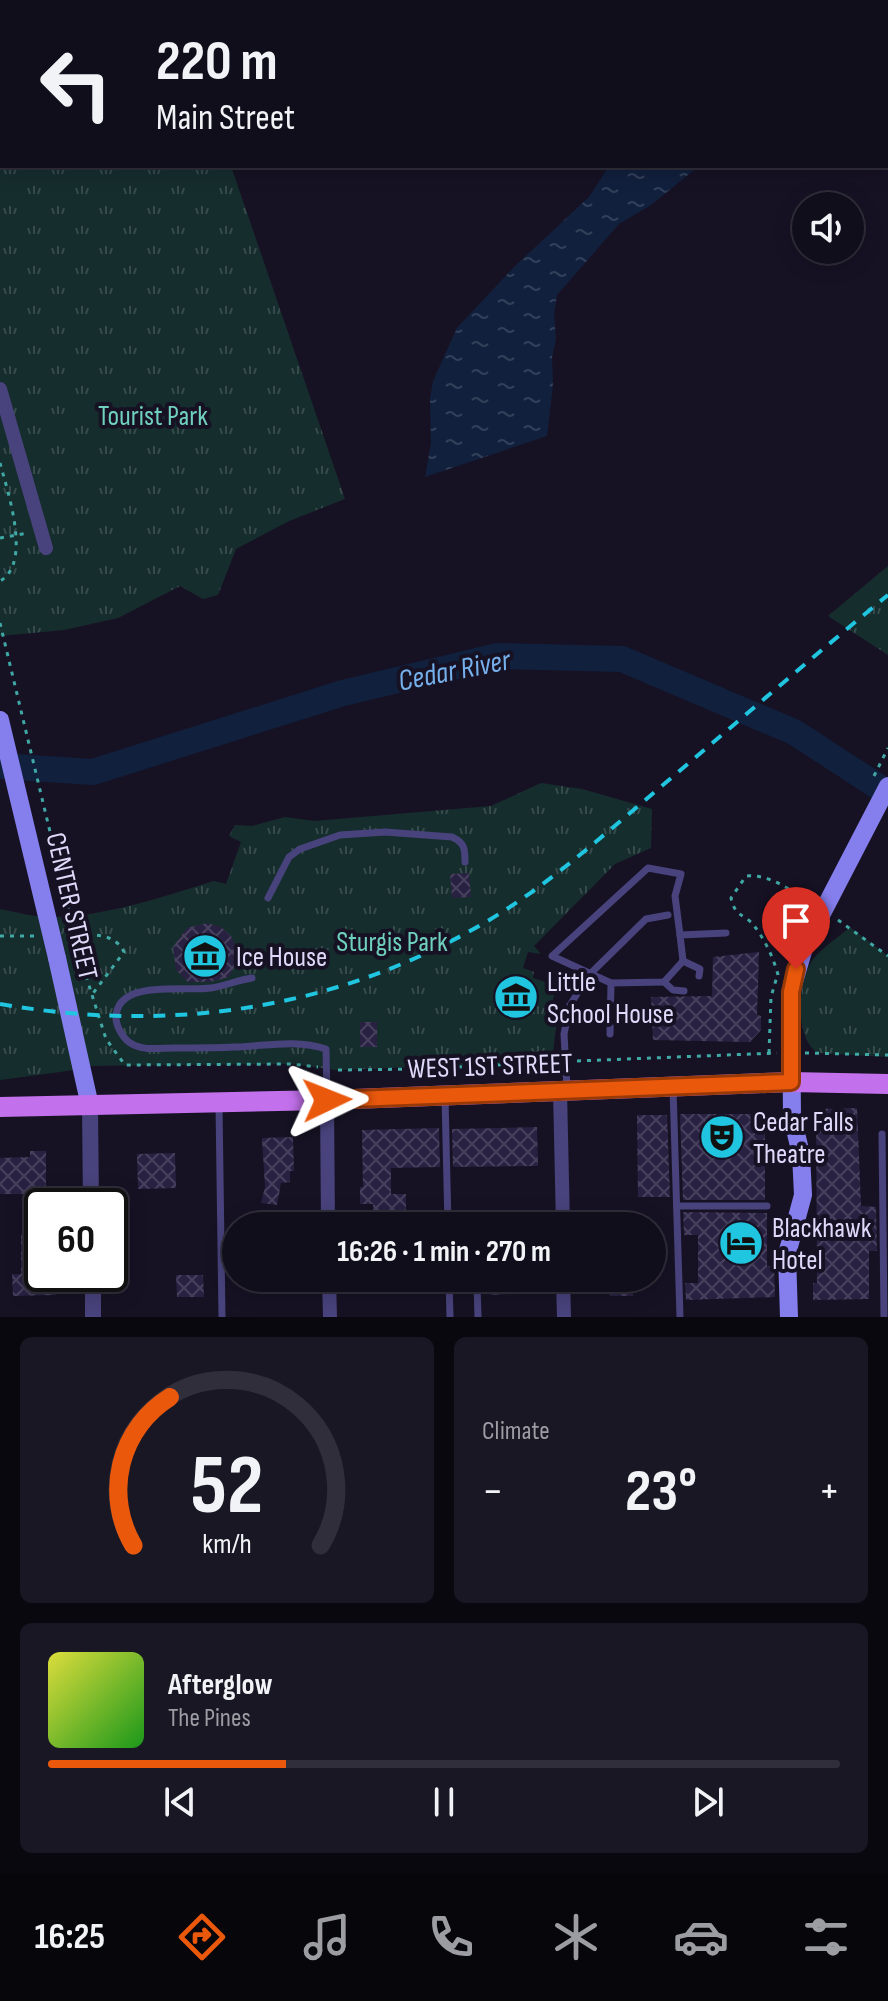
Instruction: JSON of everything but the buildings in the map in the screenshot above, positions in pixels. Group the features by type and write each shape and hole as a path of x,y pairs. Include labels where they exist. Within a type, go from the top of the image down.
{"main road":[{"name":"CENTER STREET","path":"0,720 90,1106"},
{"path":"789,1317 787,1254 803,1195 801,1154 792,1117 791,992 804,948 888,786"},
{"name":"WEST 1ST STREET","path":"0,1107 327,1100 791,1082 888,1084"}],"street":[{"path":"0,389 46,548"},
{"path":"563,1212 564,1090"},
{"path":"327,1100 328,1212"},
{"path":"90,1106 91,1188"},
{"path":"93,1292 93,1317"},
{"path":"329,1292 330,1317"},
{"path":"563,1292 564,1317"}],"lane":[{"path":"268,898 289,857 300,849 340,835 385,832 452,837 461,841 465,848 465,862"},
{"path":"664,982 683,961 675,896 681,874 648,868 552,956 611,983 664,982 673,990 684,991"},
{"path":"564,1090 564,1034 570,1005 589,975 646,919 668,915"},
{"path":"680,935 726,933"},
{"path":"683,961 700,969 699,976"},
{"path":"252,978 209,988 135,992 121,1006 116,1018 120,1032 131,1044 150,1049 309,1043 326,1049 327,1100"},
{"path":"610,1034 611,983"},
{"path":"673,1086 680,1317"},
{"path":"445,1095 448,1212"},
{"path":"219,1102 222,1317"},
{"path":"882,1134 884,1317"},
{"path":"677,1206 767,1206"},
{"path":"449,1292 450,1317"},
{"path":"477,1292 478,1317"}],"path":[{"path":"0,463 17,554 13,571 0,581"},
{"path":"0,538 35,531"},
{"path":"0,623 91,996 106,1039 125,1065 291,1064 326,1068 420,1069 769,1053 888,1055"},
{"path":"769,1053 771,997 778,975 755,927 734,911 731,898 746,876 758,875 773,880 811,903"},
{"path":"837,919 888,956"},
{"path":"59,935 110,937 119,942 124,952 120,961 91,996"},
{"path":"0,936 45,936"}],"green space":[{"name":"Tourist Park","path":"0,168 232,168 345,499 289,521 236,549 218,595 203,599 180,586 118,618 64,630 0,636"},
{"path":"888,566 888,655 828,616"},
{"name":"Sturgis Park","path":"541,783 582,789 652,809 651,848 615,864 534,946 541,954 528,952 523,968 534,972 533,978 557,986 546,1021 556,1026 552,1062 336,1070 291,1064 82,1066 82,1069 0,1080 0,909 49,917 91,914 214,881 226,884 241,842 229,836 235,825 252,826 285,817 314,821 491,806"},
{"path":"850,927 888,956 888,1057 818,1053 805,1037 801,1000 805,975 812,960"}],"water":[{"path":"608,168 697,168 651,205 619,224 557,295 547,436 425,477 431,443 430,399 433,381 457,328 515,266 589,197"}],"waterway":[{"name":"Cedar River","path":"0,766 93,772 343,693 498,656 622,659 794,732 888,793"}],"railway":[{"path":"0,1004 125,1016 247,1008 306,996 365,978 423,955 503,912 549,879 888,595"}],"place":[{"name":"Ice House","path":"205,956"},
{"name":"Little School House","path":"516,997"},
{"name":"Cedar Falls Theatre","path":"722,1137"},
{"name":"Blackhawk Hotel","path":"741,1243"}],"route":[{"path":"327,1100 791,1082 791,992 796,969"}]}
